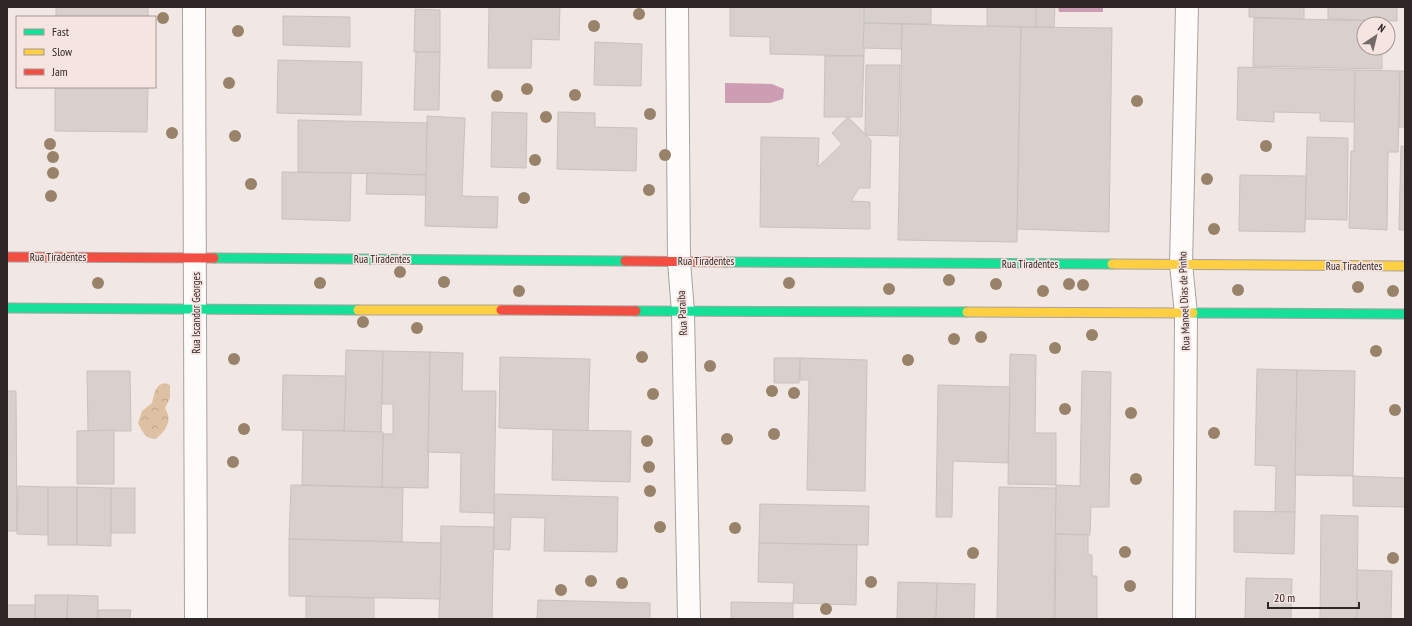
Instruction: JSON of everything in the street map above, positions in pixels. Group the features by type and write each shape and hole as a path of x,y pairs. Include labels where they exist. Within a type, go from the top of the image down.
{"main road":[{"name":"Rua Tiradentes","path":"7,257 1405,266"},
{"path":"7,308 1405,314"}],"street":[{"name":"Rua Iscandor Georges","path":"194,7 196,619"},
{"name":"Rua Paraíba","path":"677,7 679,261 683,312 689,619"},
{"name":"Rua Manoel Dias de Pinho","path":"1184,619 1186,314 1181,264 1187,7"}],"green space":[{"path":"165,383 170,385 170,398 165,408 168,421 163,432 156,439 153,439 145,434 138,423 142,411 152,403 155,391 159,385"}],"shaded area":[{"path":"1058,7 1103,7 1103,12 1059,12"},
{"path":"725,83 772,84 784,89 783,99 770,103 725,103"}],"building":[{"path":"56,7 148,7 148,16 56,16"},
{"path":"489,7 560,7 559,40 532,39 531,68 488,68"},
{"path":"730,7 865,7 864,56 770,54 770,37 730,36"},
{"path":"864,7 931,7 931,24 864,23"},
{"path":"987,7 1036,7 1036,27 987,26"},
{"path":"1036,7 1055,7 1054,27 1036,27"},
{"path":"1249,7 1304,7 1304,19 1249,17"},
{"path":"1328,7 1397,7 1397,21 1396,16 1356,16 1356,20 1328,19"},
{"path":"415,9 440,10 440,52 414,52"},
{"path":"283,16 350,17 350,47 283,45"},
{"path":"1254,18 1356,20 1356,56 1382,56 1382,69 1253,66"},
{"path":"864,23 902,24 901,49 863,48"},
{"path":"902,24 1021,27 1017,242 898,240"},
{"path":"1021,27 1112,28 1109,232 1017,229"},
{"path":"595,42 642,44 641,86 594,85"},
{"path":"416,52 440,52 439,110 414,110"},
{"path":"825,56 864,56 862,117 824,117"},
{"path":"278,60 362,62 361,115 277,113"},
{"path":"866,65 900,65 898,136 865,135"},
{"path":"1238,67 1355,70 1355,122 1320,121 1320,113 1274,112 1274,122 1237,120"},
{"path":"1355,70 1400,71 1398,152 1388,152 1387,230 1349,228 1351,151 1354,151"},
{"path":"1400,71 1405,71 1405,127 1399,127"},
{"path":"55,88 148,88 147,132 55,131"},
{"path":"492,112 527,113 526,168 491,167"},
{"path":"558,112 595,113 595,127 637,128 636,171 557,169"},
{"path":"427,116 465,118 462,196 498,197 497,228 425,226"},
{"path":"848,117 871,140 870,188 859,188 851,201 870,202 870,229 760,227 761,137 819,138 818,167 842,144 832,133"},
{"path":"298,120 427,123 426,175 298,172"},
{"path":"1307,137 1348,138 1347,220 1305,219"},
{"path":"1401,146 1405,147 1405,230 1399,230"},
{"path":"282,172 351,173 350,221 282,219"},
{"path":"367,173 426,175 426,195 366,194"},
{"path":"1240,175 1306,176 1305,232 1239,231"},
{"path":"346,350 383,351 381,433 344,431"},
{"path":"383,351 430,352 428,488 382,487 383,434 393,434 393,404 382,404"},
{"path":"430,352 463,353 462,391 496,391 494,513 460,512 461,453 428,452"},
{"path":"1010,354 1036,355 1035,433 1056,433 1056,485 1008,484"},
{"path":"500,357 590,359 588,431 499,428"},
{"path":"774,358 800,358 799,383 774,383"},
{"path":"800,358 867,360 865,491 807,490 809,380 800,380"},
{"path":"1257,369 1297,370 1295,512 1275,512 1276,466 1255,465"},
{"path":"1297,370 1355,371 1353,476 1295,475"},
{"path":"87,371 130,371 131,431 88,431"},
{"path":"1082,371 1111,372 1109,507 1091,507 1090,535 1055,534 1056,485 1080,486"},
{"path":"283,375 346,376 344,431 282,430"},
{"path":"938,385 1010,387 1008,463 953,461 952,517 936,517"},
{"path":"7,391 16,391 17,531 7,531"},
{"path":"114,430 114,484 77,484 77,431"},
{"path":"303,430 383,432 382,487 302,485"},
{"path":"553,430 631,431 630,482 552,480"},
{"path":"1353,476 1405,478 1405,507 1353,506"},
{"path":"291,485 403,488 402,542 289,539"},
{"path":"18,486 48,487 48,535 17,534"},
{"path":"48,487 77,487 77,545 48,545"},
{"path":"77,487 111,488 111,546 77,545"},
{"path":"999,487 1056,488 1054,619 997,619"},
{"path":"111,488 135,488 135,533 111,533"},
{"path":"494,494 618,497 617,552 544,551 545,518 511,517 510,550 494,549"},
{"path":"760,504 869,506 868,545 759,543"},
{"path":"1234,511 1295,512 1294,554 1234,552"},
{"path":"1321,515 1358,516 1357,619 1320,619"},
{"path":"441,526 494,527 492,619 439,619"},
{"path":"1056,534 1088,535 1088,554 1092,555 1092,576 1097,576 1097,619 1055,619"},
{"path":"289,539 441,543 440,599 289,596"},
{"path":"759,543 857,545 856,605 793,603 794,583 758,582"},
{"path":"1357,570 1392,571 1391,619 1357,619"},
{"path":"1246,578 1292,579 1291,619 1245,619"},
{"path":"898,582 937,583 936,619 897,619"},
{"path":"937,583 975,584 974,619 936,619"},
{"path":"35,595 68,595 67,619 35,619"},
{"path":"68,595 98,596 98,619 67,619"},
{"path":"306,596 374,598 374,619 306,619"},
{"path":"538,600 650,603 650,619 537,619"},
{"path":"731,602 793,603 793,619 731,619"},
{"path":"7,605 35,605 35,619 7,619"},
{"path":"98,610 131,610 130,619 98,619"}],"traffic: fast":[{"path":"214,258 625,261"},
{"path":"726,262 1112,264"},
{"path":"7,308 358,310"},
{"path":"636,311 967,312"},
{"path":"1193,313 1405,314"}],"traffic: slow":[{"path":"1112,264 1405,266"},
{"path":"358,310 501,310"},
{"path":"967,312 1193,313"}],"traffic: jam":[{"path":"7,257 214,258"},
{"path":"625,261 726,262"},
{"path":"501,310 636,311"}]}
